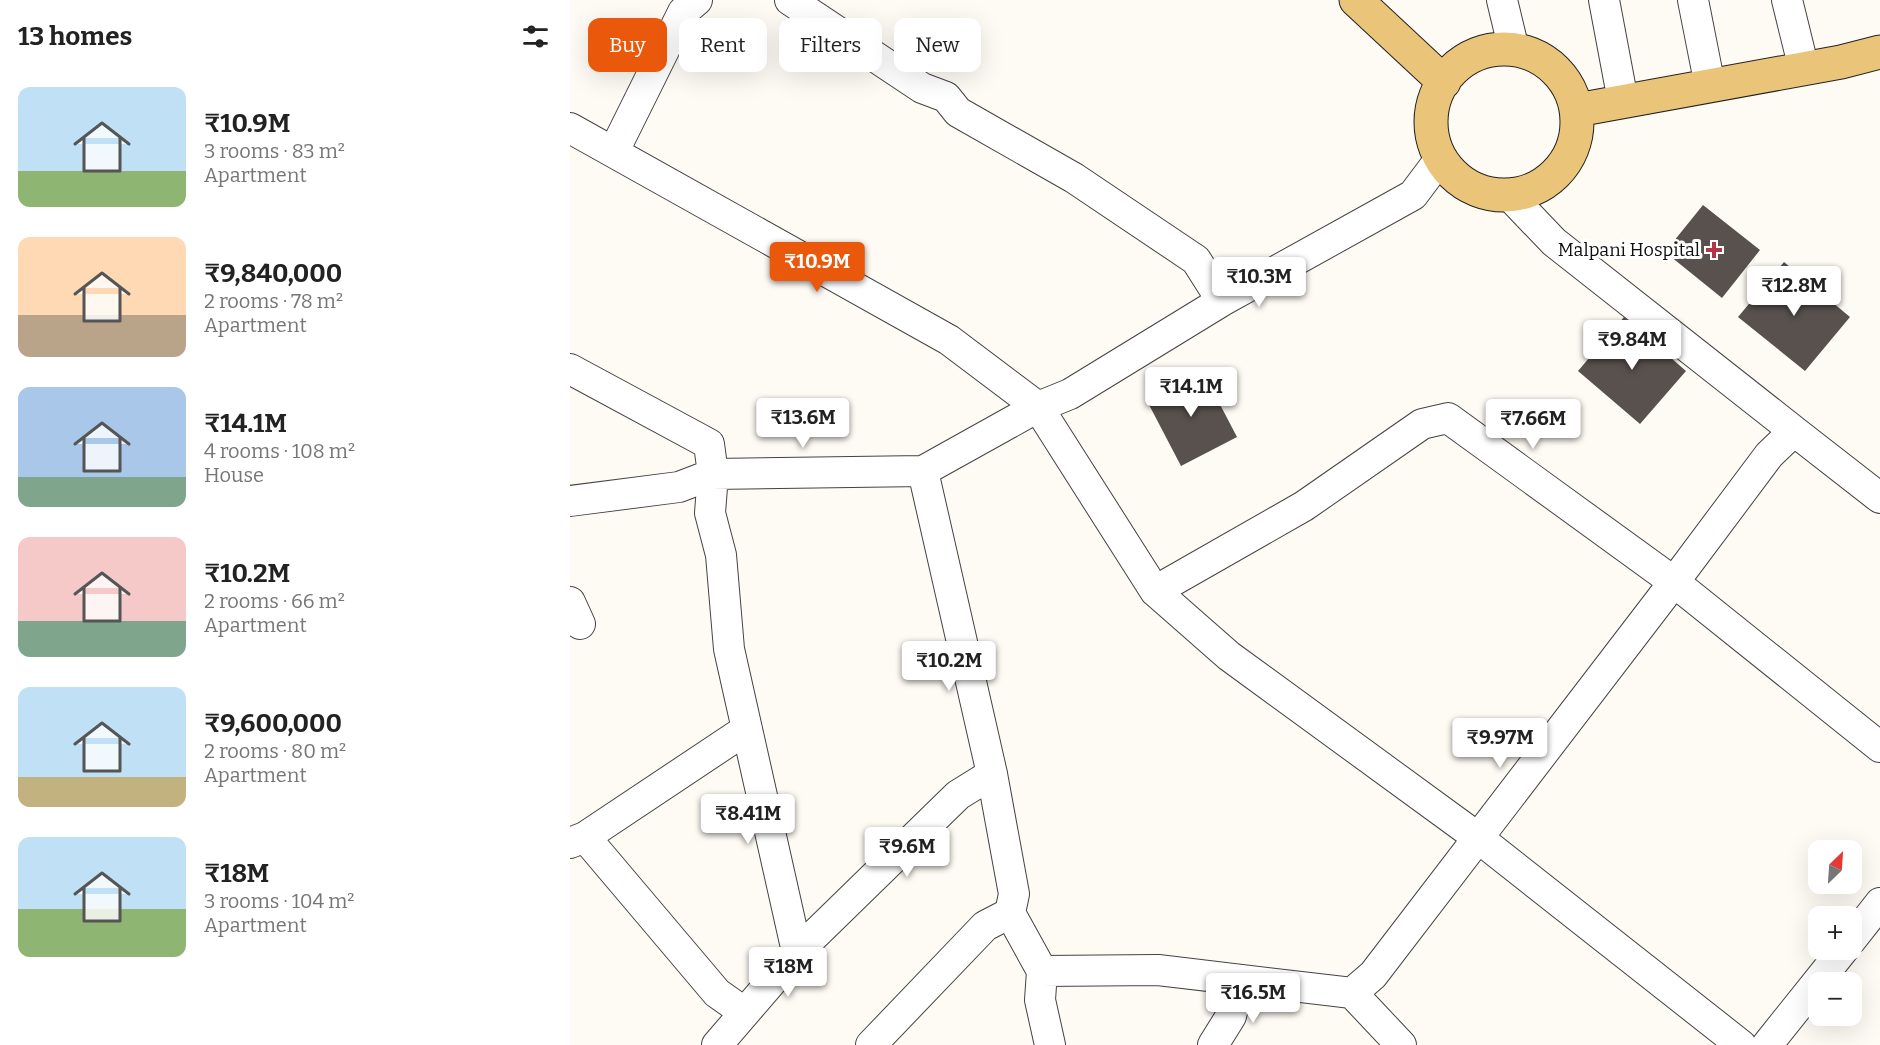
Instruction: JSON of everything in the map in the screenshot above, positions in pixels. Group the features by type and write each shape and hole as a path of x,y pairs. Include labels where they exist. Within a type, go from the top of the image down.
{"main road":[{"path":"1356,0 1444,82"},
{"path":"1514,50 1538,58 1557,72 1567,86 1577,110 1576,134 1572,149 1564,164 1541,186 1526,193 1493,195 1462,183 1440,159 1433,144 1431,119 1435,96 1444,82 1454,69 1467,59 1482,52 1514,50"},
{"path":"1577,110 1841,62 1880,52"}],"street":[{"path":"790,0 922,88 946,97 958,112 1074,178 1196,260 1222,301"},
{"path":"1502,0 1514,50"},
{"path":"1604,0 1623,101"},
{"path":"1693,0 1710,86"},
{"path":"1787,0 1804,69"},
{"path":"614,151 682,4"},
{"path":"570,128 949,340 1038,407 1155,591 1229,656 1477,837 1741,1045"},
{"path":"570,501 680,487 714,474 923,471 1038,407 1070,394 1222,301 1413,195 1440,159"},
{"path":"1509,195 1554,242 1880,498"},
{"path":"570,369 709,444 714,474 710,513 721,555 729,649 796,952"},
{"path":"1155,591 1304,506 1422,424 1448,418 1674,582 1880,747"},
{"path":"1352,993 1373,975 1769,455 1794,431"},
{"path":"923,471 992,774 1014,894 1010,913 1042,971 1040,1000 1050,1045"},
{"path":"744,1012 717,993 577,840 747,729"},
{"path":"717,1045 796,952 958,795 992,774"},
{"path":"1862,926 1880,903"},
{"path":"872,1045 985,926 1010,913"},
{"path":"1767,1045 1835,960"},
{"path":"1042,971 1158,970 1352,993 1401,1045"},
{"path":"1213,1045 1231,1016 1240,981"}],"building":[{"path":"1703,205 1760,250 1722,298 1665,252"},
{"path":"1784,262 1850,317 1805,371 1738,317"},
{"path":"1624,317 1686,371 1640,424 1578,371"},
{"path":"1202,370 1237,437 1181,466 1146,399"}],"place":[{"name":"Malpani Hospital","path":"1714,250"}]}
